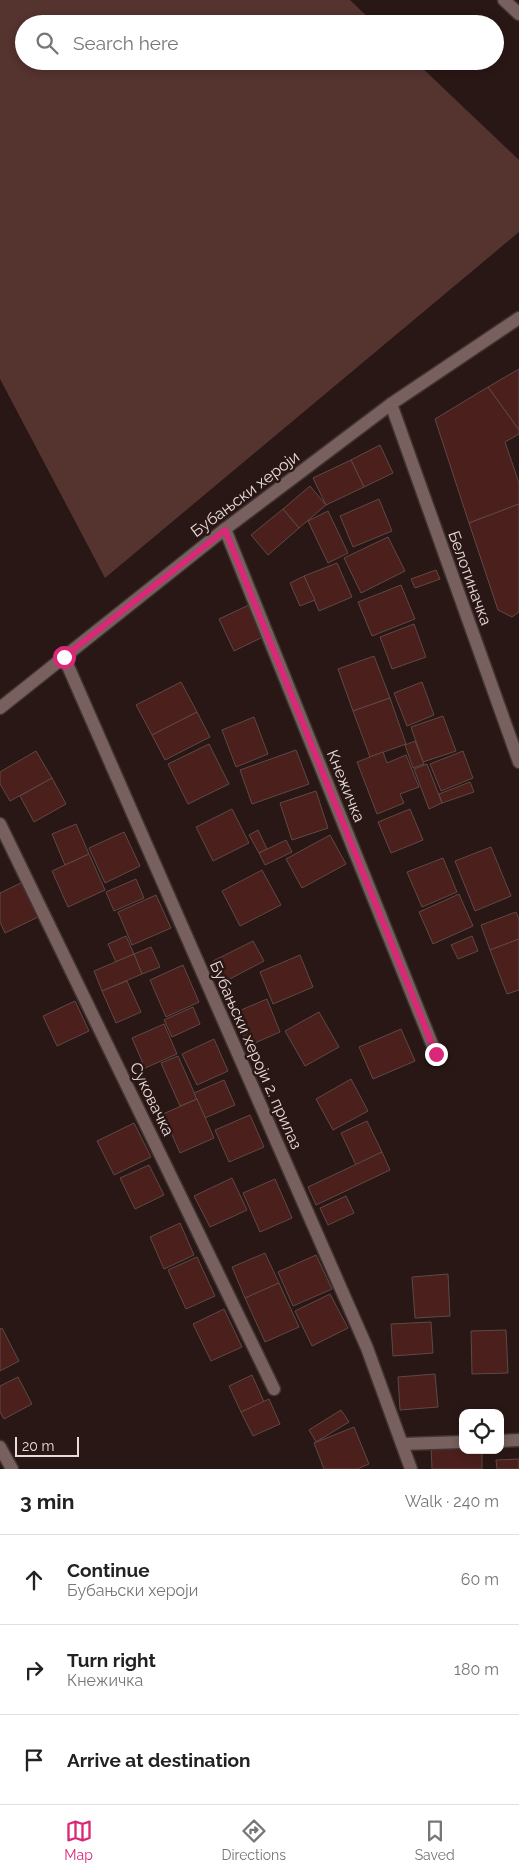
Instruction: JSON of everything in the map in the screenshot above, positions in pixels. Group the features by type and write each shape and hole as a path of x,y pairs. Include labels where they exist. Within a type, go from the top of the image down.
{"street":[{"path":"504,0 519,14"},
{"name":"Бубањски хероји","path":"0,708 225,530 391,404 519,318"},
{"name":"Белотиначка","path":"391,404 519,762"},
{"name":"Кнежичка","path":"225,530 436,1054"},
{"name":"Бубањски хероји 2. прилаз","path":"64,657 367,1348 411,1469"},
{"name":"Суковачка","path":"0,824 274,1389"},
{"path":"504,1441 519,1440"},
{"path":"402,1444 459,1442"},
{"path":"0,1447 12,1469"}],"shaded area":[{"path":"0,0 350,0 366,15 15,15 15,70 424,70 519,160 519,232 105,578 0,379"}],"building":[{"path":"519,369 519,430 488,387"},
{"path":"488,387 519,430 519,434 505,442 519,483 519,504 469,523 435,419"},
{"path":"380,445 393,473 364,487 351,460"},
{"path":"351,460 364,487 326,505 313,478"},
{"path":"310,486 326,505 299,528 283,509"},
{"path":"379,499 392,531 353,547 340,516"},
{"path":"519,504 519,612 512,617 498,610 469,523"},
{"path":"283,509 299,528 268,555 251,535"},
{"path":"328,511 348,553 328,563 308,521"},
{"path":"388,537 405,571 361,593 344,558"},
{"path":"337,563 352,597 319,611 304,576"},
{"path":"436,570 440,579 415,588 411,579"},
{"path":"304,576 315,600 300,606 290,583"},
{"path":"401,585 415,619 372,636 358,602"},
{"path":"251,604 265,636 234,651 219,619"},
{"path":"414,624 426,657 392,669 380,637"},
{"path":"374,656 390,698 353,711 338,669"},
{"path":"181,682 197,712 152,735 136,705"},
{"path":"422,682 434,715 407,726 394,693"},
{"path":"390,698 406,744 370,757 353,711"},
{"path":"197,712 210,737 165,760 152,735"},
{"path":"443,716 456,751 423,762 411,727"},
{"path":"254,717 268,754 236,767 222,730"},
{"path":"415,741 424,764 413,768 405,745"},
{"path":"209,744 229,784 188,804 168,764"},
{"path":"296,750 309,784 252,804 240,770"},
{"path":"36,751 52,778 10,801 0,784 0,772"},
{"path":"463,751 473,778 441,791 430,764"},
{"path":"383,752 387,763 406,755 419,787 400,794 404,803 377,814 357,762"},
{"path":"427,764 442,803 429,809 414,769"},
{"path":"52,778 66,804 34,822 20,796"},
{"path":"470,782 474,792 442,803 439,794"},
{"path":"316,791 328,828 292,840 280,803"},
{"path":"232,809 249,843 213,861 196,827"},
{"path":"410,809 423,840 391,853 378,822"},
{"path":"76,824 89,854 65,865 52,834"},
{"path":"258,830 267,849 259,853 249,835"},
{"path":"124,832 140,866 105,883 89,848"},
{"path":"330,835 346,864 302,888 286,859"},
{"path":"286,840 292,852 265,865 259,853"},
{"path":"491,847 511,896 475,911 455,861"},
{"path":"89,854 105,890 68,907 52,871"},
{"path":"443,858 457,892 422,907 407,872"},
{"path":"262,870 281,905 240,926 222,891"},
{"path":"136,879 144,898 114,911 106,892"},
{"path":"23,882 40,916 5,933 0,922 0,893"},
{"path":"459,894 473,926 433,944 419,912"},
{"path":"156,895 171,928 132,945 118,912"},
{"path":"516,912 519,919 519,939 490,950 481,925"},
{"path":"126,936 134,954 116,962 108,944"},
{"path":"472,936 478,951 458,959 451,945"},
{"path":"519,939 519,990 507,994 490,950"},
{"path":"253,941 264,961 224,982 213,961"},
{"path":"151,947 160,967 142,974 134,954"},
{"path":"134,954 142,974 102,991 94,971"},
{"path":"300,955 313,987 273,1004 260,972"},
{"path":"183,965 199,1002 166,1017 150,980"},
{"path":"127,981 141,1012 116,1023 102,991"},
{"path":"267,999 280,1032 248,1046 234,1013"},
{"path":"75,1001 89,1031 57,1046 43,1016"},
{"path":"193,1007 200,1024 172,1037 164,1020"},
{"path":"319,1012 339,1047 305,1066 285,1031"},
{"path":"164,1024 177,1054 145,1068 132,1038"},
{"path":"401,1029 415,1061 373,1079 359,1047"},
{"path":"214,1039 228,1071 197,1085 182,1054"},
{"path":"178,1056 197,1099 180,1106 161,1063"},
{"path":"351,1079 368,1111 333,1130 316,1099"},
{"path":"224,1080 235,1105 205,1118 194,1093"},
{"path":"197,1099 214,1138 180,1153 163,1114"},
{"path":"250,1115 264,1147 229,1162 215,1130"},
{"path":"367,1121 382,1152 356,1165 341,1133"},
{"path":"134,1123 151,1157 114,1175 97,1141"},
{"path":"382,1152 390,1170 316,1205 308,1187"},
{"path":"149,1165 164,1195 135,1209 120,1178"},
{"path":"232,1178 247,1210 210,1227 194,1196"},
{"path":"275,1179 292,1218 260,1232 243,1193"},
{"path":"346,1196 354,1213 328,1225 320,1208"},
{"path":"180,1223 194,1255 164,1269 150,1237"},
{"path":"265,1253 279,1283 245,1298 232,1267"},
{"path":"316,1255 332,1289 293,1306 278,1272"},
{"path":"197,1257 215,1296 186,1309 168,1270"},
{"path":"448,1274 450,1316 415,1318 412,1277"},
{"path":"279,1283 299,1327 265,1342 245,1298"},
{"path":"330,1294 348,1328 312,1346 295,1311"},
{"path":"224,1309 242,1347 211,1361 193,1324"},
{"path":"431,1322 433,1353 393,1356 391,1324"},
{"path":"2,1328 19,1361 0,1371 0,1329"},
{"path":"506,1330 508,1373 472,1374 471,1331"},
{"path":"435,1374 438,1407 400,1410 398,1377"},
{"path":"252,1375 264,1402 241,1412 229,1386"},
{"path":"18,1377 32,1404 4,1419 0,1412 0,1386"},
{"path":"269,1399 280,1424 253,1436 241,1412"},
{"path":"341,1410 349,1422 316,1442 309,1430"},
{"path":"354,1427 369,1464 357,1469 324,1469 314,1443"},
{"path":"431,1446 459,1446 459,1454 482,1454 482,1469 432,1469"},
{"path":"519,1459 519,1469 497,1469 496,1460"}],"route":[{"path":"64,657 225,530 436,1054"}]}
